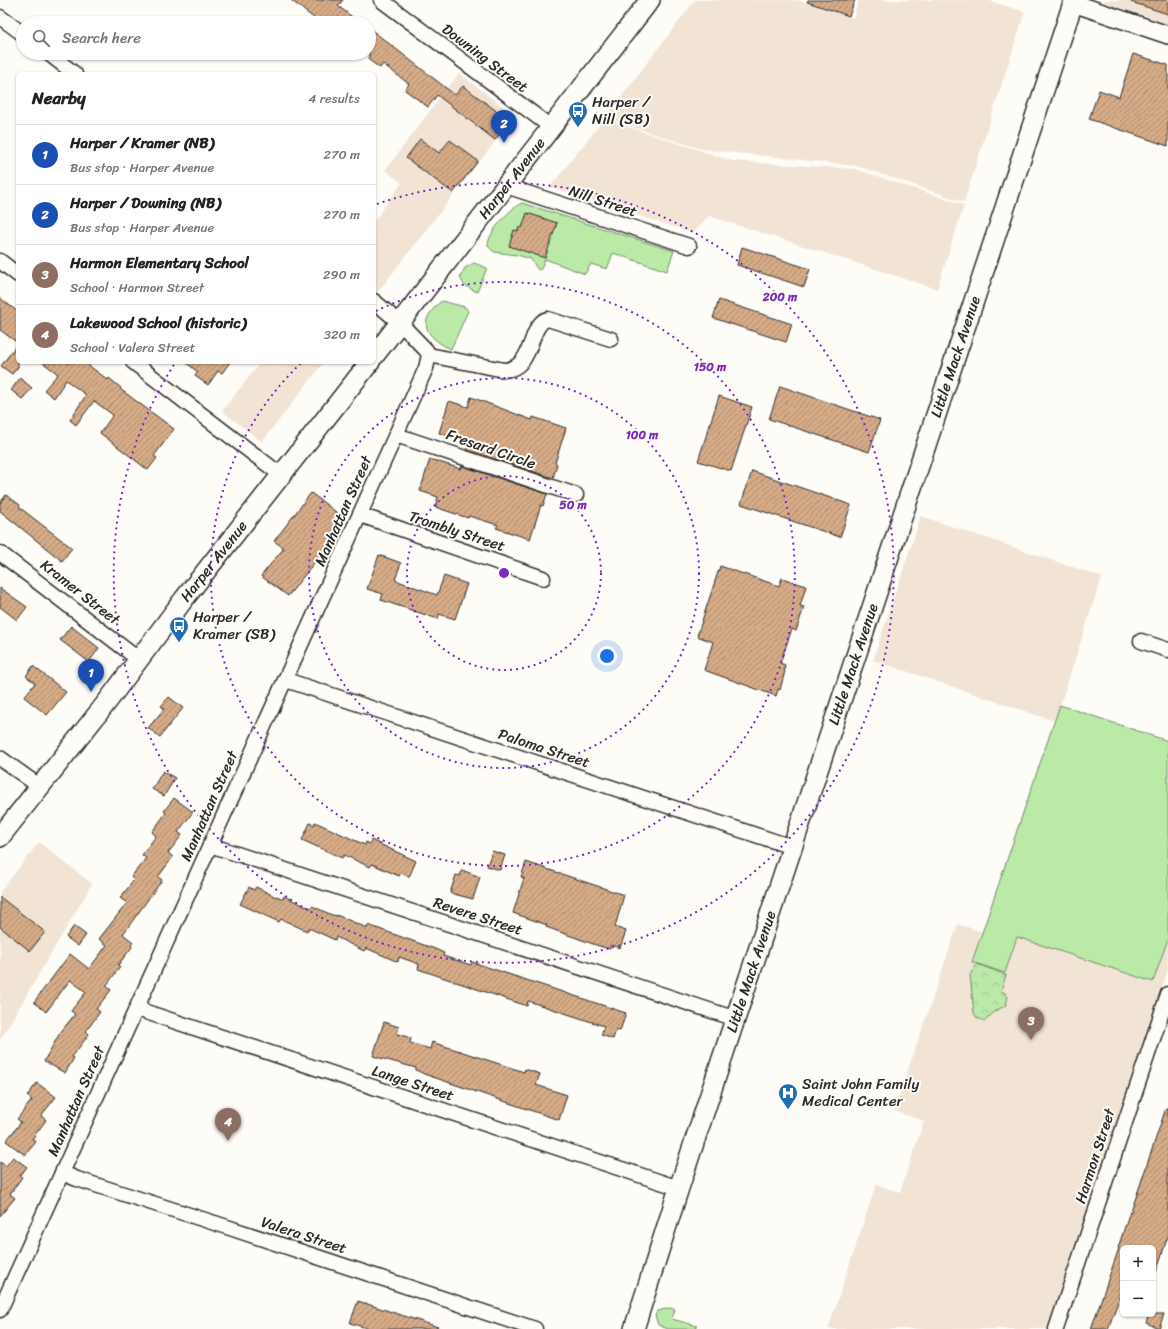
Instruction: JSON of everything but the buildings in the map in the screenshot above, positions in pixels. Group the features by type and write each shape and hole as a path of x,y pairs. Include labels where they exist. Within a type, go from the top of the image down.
{"main road":[{"name":"Harper Avenue","path":"376,353 650,0"},
{"name":"Little Mack Avenue","path":"634,1329 792,847 1074,2"},
{"name":"Harper Avenue","path":"0,836 107,702 138,659 163,630 184,599 368,364"}],"street":[{"name":"Downing Street","path":"381,0 551,127"},
{"path":"1074,2 1168,35"},
{"path":"0,17 16,29"},
{"path":"57,60 72,72"},
{"name":"Nill Street","path":"506,186 689,246"},
{"path":"0,261 16,273"},
{"path":"376,303 420,342 429,355 504,370 512,370 520,364 541,323 548,319 612,339"},
{"name":"Manhattan Street","path":"0,1310 286,680 426,368 429,355"},
{"path":"135,364 281,475"},
{"name":"Fresard Circle","path":"396,435 576,495"},
{"name":"Trombly Street","path":"360,515 544,578"},
{"name":"Kramer Street","path":"0,552 138,659"},
{"path":"1140,641 1168,650"},
{"name":"Paloma Street","path":"286,680 792,847"},
{"path":"0,758 39,786"},
{"name":"Revere Street","path":"210,845 736,1019"},
{"name":"Harmon Street","path":"1056,1329 1168,994"},
{"name":"Lange Street","path":"137,1010 679,1188"},
{"name":"Valera Street","path":"62,1173 535,1329"}],"shaded area":[{"path":"695,0 797,0 853,18 859,0 987,0 1025,12 964,202 857,166 701,149 605,118"},
{"path":"1103,0 1168,0 1168,24 1109,4"},
{"path":"459,73 515,116 376,294 376,218 402,183 385,170"},
{"path":"604,119 732,161 855,169 964,205 937,289 709,216 693,233 550,187"},
{"path":"259,364 322,364 262,442 222,411"},
{"path":"921,516 1102,577 1060,705 1168,741 1168,970 1047,1329 828,1329 876,1185 900,1192 924,1121 894,1111 958,924 982,932 1054,721 873,660"},
{"path":"39,842 92,884 0,1040 0,892"}],"green space":[{"path":"522,203 674,251 667,271 613,253 607,269 591,264 585,274 545,259 541,269 538,270 531,259 517,255 494,252 488,246 495,228 506,215"},
{"path":"474,263 487,268 477,292 464,285 460,277 465,268"},
{"path":"442,301 465,307 468,311 451,349 434,339 427,329 426,324 427,318 431,312 437,304"},
{"path":"1060,705 1168,741 1168,939 1153,982 1017,937 1005,973 972,962"},
{"path":"977,964 1006,975 1001,991 1008,997 1006,1005 994,1012 985,1021 977,1018 974,1013 970,975"},
{"path":"670,1308 675,1309 672,1319 697,1326 696,1329 668,1329 658,1325 655,1315 658,1311"}],"place":[{"name":"Harper / Nill (SB)","path":"578,128"},
{"name":"Harper / Downing (NB)","path":"504,143"},
{"name":"Harper / Kramer (SB)","path":"179,643"},
{"name":"Harper / Kramer (NB)","path":"91,692"},
{"name":"Harmon Elementary School","path":"1031,1040"},
{"name":"Saint John Family Medical Center","path":"788,1110"},
{"name":"Lakewood School (historic)","path":"228,1141"}]}
